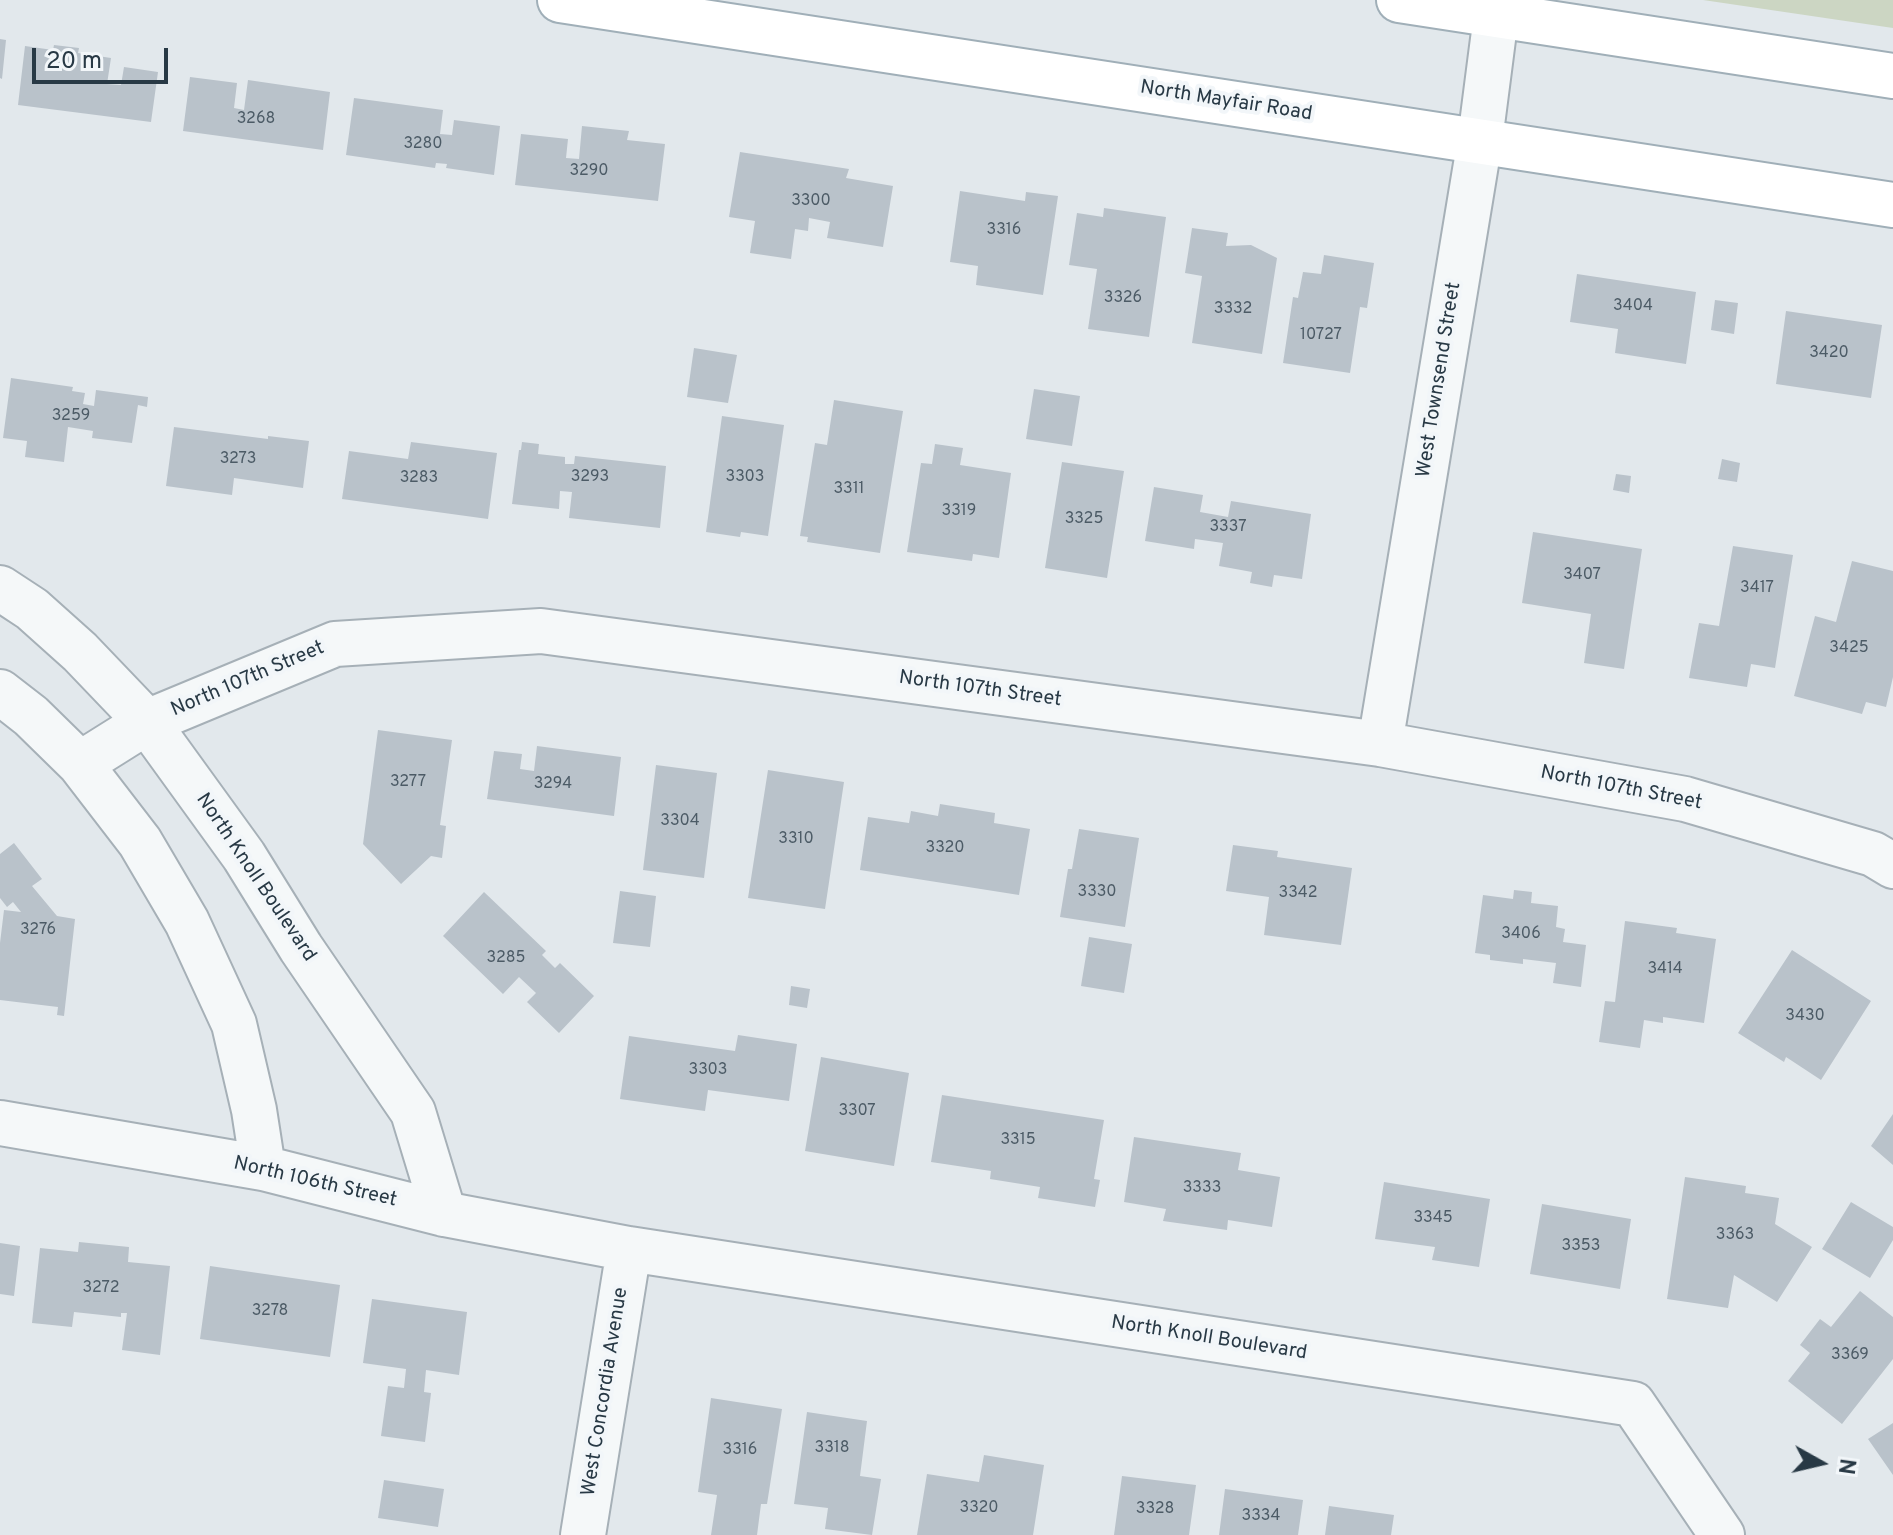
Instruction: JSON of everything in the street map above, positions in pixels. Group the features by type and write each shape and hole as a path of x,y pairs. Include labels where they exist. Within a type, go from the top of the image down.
{"main road":[{"name":"North Mayfair Road","path":"560,0 1893,205"},
{"path":"1399,0 1893,76"}],"street":[{"name":"West Townsend Street","path":"1380,744 1480,140 1496,16"},
{"name":"North Knoll Boulevard","path":"0,588 32,609 61,635 147,722 244,856 301,948 413,1112 444,1214"},
{"name":"North 107th Street","path":"80,764 147,722 335,644 541,631 1380,744 1685,799 1873,854 1893,866"},
{"path":"0,692 31,716 80,764 148,855 187,922 234,1024 254,1110 263,1168"},
{"name":"North 106th Street","path":"0,1123 263,1168 444,1214 629,1249"},
{"name":"North Knoll Boulevard","path":"629,1249 1633,1404 1722,1535"},
{"name":"West Concordia Avenue","path":"583,1535 629,1249"}],"green space":[{"path":"1703,0 1893,0 1893,28"}],"building":[{"path":"0,39 6,40 2,79 0,78"},
{"path":"54,45 79,48 78,53 111,58 107,84 121,85 124,67 158,72 151,122 18,105 25,46 53,50"},
{"path":"190,77 237,83 234,108 244,110 248,80 330,92 323,150 183,131"},
{"path":"354,98 443,110 440,134 452,135 454,120 500,126 494,175 446,168 447,164 436,163 435,168 346,155"},
{"path":"582,126 629,131 627,140 665,144 658,201 515,185 521,134 568,139 566,158 579,159"},
{"path":"740,152 849,169 846,178 893,186 883,247 827,238 830,222 809,218 808,231 795,229 791,259 750,253 755,221 729,217"},
{"path":"960,191 1025,201 1026,192 1058,196 1043,295 976,285 978,266 950,262"},
{"path":"1104,208 1166,217 1149,337 1088,329 1097,269 1069,265 1077,213 1103,217"},
{"path":"1192,228 1228,233 1226,246 1251,245 1277,258 1262,354 1192,343 1202,276 1185,273"},
{"path":"1324,255 1374,263 1367,308 1360,307 1350,373 1283,363 1293,297 1298,298 1303,272 1321,274"},
{"path":"1577,274 1696,292 1686,364 1615,353 1618,329 1570,322"},
{"path":"1715,300 1738,303 1734,334 1711,330"},
{"path":"1786,311 1882,325 1871,398 1776,384"},
{"path":"694,348 737,355 728,403 687,397"},
{"path":"11,378 73,387 72,391 85,393 83,404 94,406 96,390 148,397 147,407 138,405 132,443 92,438 93,431 68,427 64,462 25,457 27,441 3,438"},
{"path":"1034,389 1080,396 1072,446 1026,439"},
{"path":"834,400 903,411 880,553 807,542 808,537 800,536 815,443 827,445"},
{"path":"722,416 784,425 768,536 741,532 740,537 706,532"},
{"path":"174,427 309,441 303,488 234,478 232,495 166,486"},
{"path":"411,442 497,453 488,519 342,499 349,451 408,459"},
{"path":"522,442 539,444 538,454 565,457 565,464 574,464 575,456 666,466 660,528 569,518 572,492 560,491 559,509 512,504"},
{"path":"935,444 963,448 960,465 1011,473 999,558 973,554 972,561 907,552 921,463 932,464"},
{"path":"1722,459 1740,463 1737,482 1718,479"},
{"path":"1062,462 1124,471 1107,578 1045,568"},
{"path":"1616,474 1631,476 1629,493 1613,490"},
{"path":"1154,487 1203,495 1200,512 1228,517 1231,501 1311,514 1302,579 1274,575 1272,587 1250,583 1252,572 1219,566 1223,543 1195,539 1194,549 1145,541"},
{"path":"1533,532 1642,549 1624,669 1584,663 1591,614 1522,603"},
{"path":"1733,546 1793,555 1775,668 1751,664 1747,687 1689,678 1699,623 1719,626"},
{"path":"1852,561 1893,571 1893,677 1886,707 1866,702 1862,714 1794,696 1815,616 1836,622"},
{"path":"378,730 452,740 440,825 446,826 442,858 431,856 401,884 363,844"},
{"path":"537,746 621,757 614,816 487,799 494,751 522,754 520,769 534,771"},
{"path":"656,765 717,773 704,878 643,870"},
{"path":"768,770 844,782 825,909 748,898"},
{"path":"940,804 995,813 994,823 1030,829 1019,895 860,870 868,817 909,823 911,811 938,816"},
{"path":"1079,829 1139,838 1125,927 1060,917"},
{"path":"14,843 42,879 32,886 57,916 75,919 64,1016 57,1015 58,1007 0,1000 0,943 4,910 21,912 13,902 7,907 0,898 0,854"},
{"path":"1233,845 1278,851 1277,857 1352,868 1341,945 1264,935 1269,897 1226,891"},
{"path":"1514,890 1532,892 1531,903 1558,906 1556,927 1565,929 1563,942 1586,945 1581,987 1553,983 1556,963 1523,959 1523,964 1490,960 1490,955 1475,953 1483,895 1513,899"},
{"path":"620,891 656,896 650,947 613,943"},
{"path":"484,892 546,951 542,955 555,968 560,963 594,996 559,1033 527,1002 536,993 519,977 503,994 443,936"},
{"path":"1625,921 1677,928 1676,933 1716,939 1704,1023 1663,1017 1663,1023 1644,1020 1640,1048 1599,1042 1605,1001 1615,1002"},
{"path":"1089,937 1132,944 1124,993 1081,986"},
{"path":"1792,950 1871,1001 1821,1080 1786,1057 1784,1062 1738,1033"},
{"path":"791,986 810,989 807,1008 789,1005"},
{"path":"738,1035 797,1044 789,1101 708,1090 705,1111 620,1099 629,1036 735,1051"},
{"path":"821,1057 909,1073 894,1166 805,1151"},
{"path":"942,1095 1104,1120 1094,1179 1100,1180 1095,1207 1038,1198 1040,1187 990,1179 991,1171 931,1162"},
{"path":"1893,1114 1893,1165 1871,1146"},
{"path":"1134,1137 1241,1153 1238,1170 1280,1177 1272,1227 1228,1220 1227,1230 1163,1221 1166,1209 1124,1202"},
{"path":"1685,1177 1746,1186 1745,1193 1779,1198 1775,1224 1812,1247 1777,1302 1734,1275 1728,1308 1667,1299"},
{"path":"1384,1182 1490,1199 1479,1267 1432,1260 1435,1247 1375,1239"},
{"path":"1851,1202 1893,1227 1893,1240 1870,1278 1822,1249"},
{"path":"1542,1204 1631,1219 1620,1289 1530,1274"},
{"path":"79,1242 129,1247 128,1262 170,1266 160,1355 122,1350 127,1313 121,1313 121,1317 74,1312 72,1327 32,1323 40,1248 78,1252"},
{"path":"0,1243 20,1246 14,1296 0,1294"},
{"path":"210,1266 340,1285 330,1357 200,1339"},
{"path":"1860,1291 1893,1317 1893,1359 1842,1424 1788,1381 1810,1353 1800,1345 1820,1319 1831,1327"},
{"path":"372,1299 467,1312 459,1375 426,1370 424,1392 431,1393 425,1442 381,1436 388,1386 404,1388 406,1369 363,1363"},
{"path":"711,1398 782,1409 767,1504 761,1504 757,1535 711,1535 717,1495 698,1492"},
{"path":"807,1412 867,1421 860,1476 881,1479 872,1535 825,1529 828,1508 794,1504"},
{"path":"1893,1423 1893,1475 1868,1439"},
{"path":"984,1455 1044,1465 1033,1535 917,1535 927,1474 979,1482"},
{"path":"1122,1476 1196,1485 1189,1535 1114,1535"},
{"path":"384,1480 444,1489 438,1527 378,1518"},
{"path":"1225,1489 1303,1500 1298,1535 1219,1535"},
{"path":"1329,1506 1394,1515 1391,1535 1325,1535"}]}
